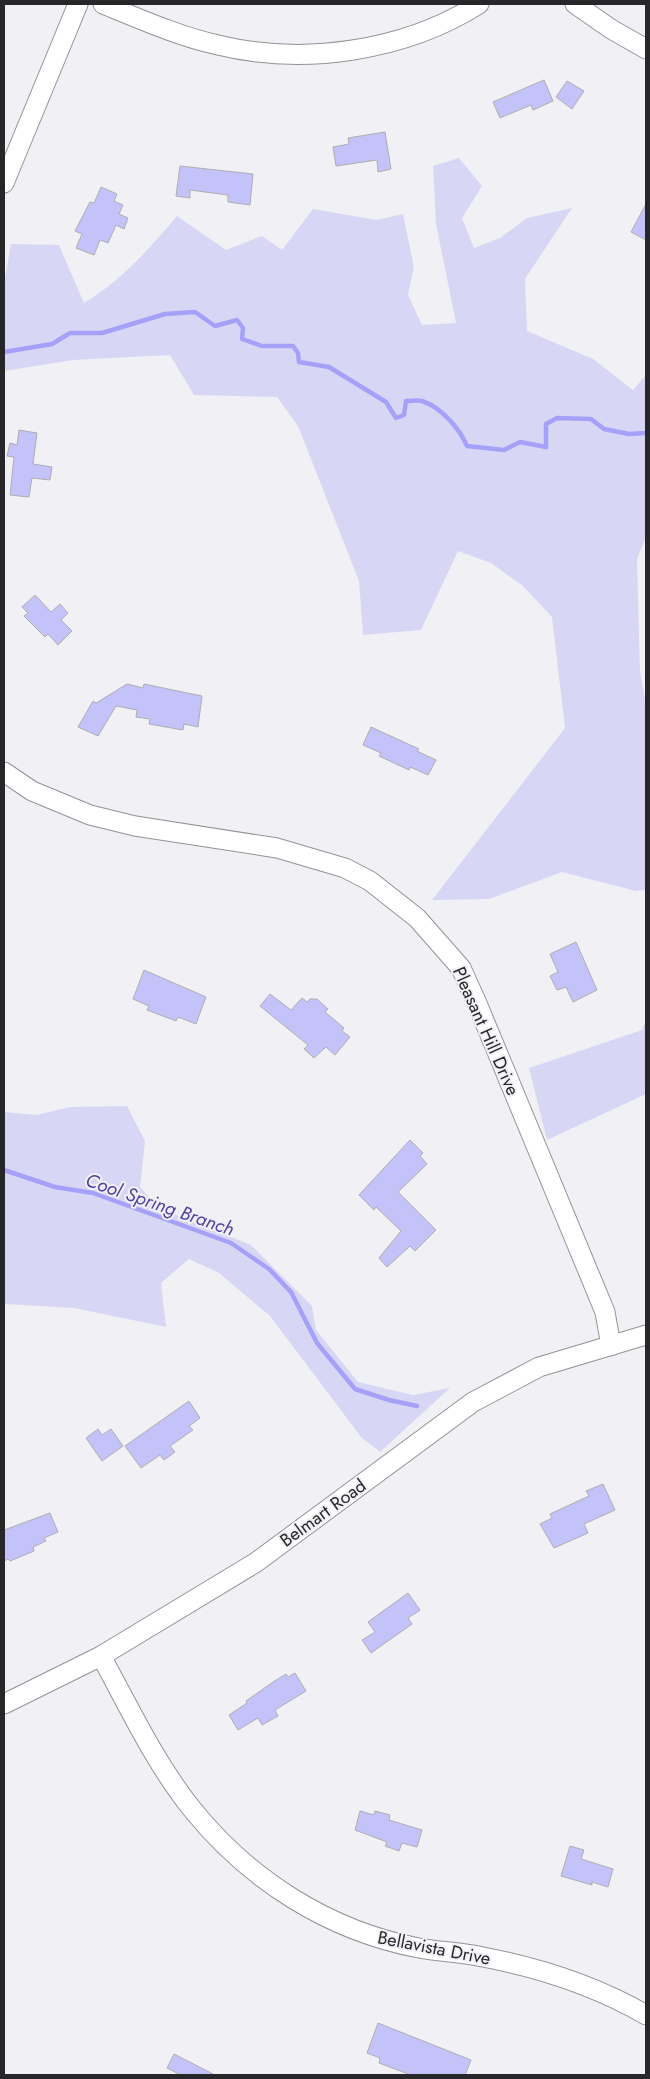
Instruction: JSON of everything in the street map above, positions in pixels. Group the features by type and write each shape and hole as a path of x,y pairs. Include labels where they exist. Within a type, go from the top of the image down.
{"street":[{"path":"4,183 78,4"},
{"path":"103,4 156,26 218,45 273,54 329,53 392,42 455,18 479,4"},
{"path":"575,4 610,29 646,49"},
{"name":"Pleasant Hill Drive","path":"4,772 32,791 90,815 135,826 276,848 345,868 370,881 417,918 461,968 476,1001 605,1312 611,1346"},
{"name":"Belmart Road","path":"4,1704 101,1656 254,1563 474,1402 539,1367 646,1335"},
{"name":"Bellavista Drive","path":"101,1656 161,1763 190,1808 214,1835 256,1875 324,1917 361,1933 419,1948 483,1957 584,1984 646,2015"}],"shaded area":[{"path":"459,158 482,186 462,218 474,248 500,238 527,218 572,208 525,279 527,331 593,359 633,390 646,375 646,537 637,559 640,672 646,704 646,890 636,891 562,872 489,899 432,900 565,728 552,617 523,586 491,563 458,551 421,630 363,635 359,581 298,426 277,397 194,395 170,355 73,360 4,371 4,283 11,244 59,245 84,303 122,275 177,216 226,250 262,236 282,250 313,209 377,220 403,214 414,267 408,295 422,325 456,323 436,224 433,166"},
{"path":"646,1019 646,1094 547,1140 529,1068 642,1030"},
{"path":"127,1106 145,1141 140,1187 159,1208 251,1245 312,1306 316,1330 358,1382 413,1395 450,1388 380,1452 361,1437 270,1316 219,1273 189,1259 161,1283 166,1327 74,1308 4,1304 4,1112 37,1115 70,1107"}],"building":[{"path":"544,80 553,101 533,110 531,105 500,118 493,102"},
{"path":"567,81 584,91 572,109 556,97"},
{"path":"385,132 391,169 378,172 377,160 336,166 333,147 349,144 348,138"},
{"path":"180,166 253,174 250,205 228,202 228,195 190,190 190,198 176,196"},
{"path":"101,187 117,194 114,201 123,205 119,214 128,218 124,229 116,225 108,243 100,240 94,255 76,248 82,234 75,231 90,202 94,203"},
{"path":"646,204 646,240 631,232"},
{"path":"19,430 37,433 33,464 52,467 50,480 32,478 29,497 10,495 14,457 7,456 10,443 17,445"},
{"path":"35,595 51,612 60,604 68,613 61,620 72,631 58,645 48,634 45,637 24,616 28,613 22,607"},
{"path":"127,684 143,688 144,684 202,696 198,727 184,724 183,730 149,724 150,719 136,717 137,710 116,706 98,736 78,727 93,701 96,703"},
{"path":"371,727 419,749 417,751 436,760 428,775 410,767 409,770 379,756 381,753 363,745"},
{"path":"576,942 597,990 573,1002 566,987 557,990 550,976 558,972 550,954"},
{"path":"144,970 206,997 196,1024 178,1017 176,1021 147,1010 149,1006 133,999"},
{"path":"270,994 291,1010 302,998 307,1002 310,999 317,999 328,1009 325,1012 344,1028 342,1031 350,1037 335,1055 326,1047 314,1058 304,1049 308,1045 260,1006"},
{"path":"410,1140 423,1153 420,1156 427,1164 398,1192 436,1230 415,1251 410,1246 387,1267 379,1258 401,1231 376,1207 374,1210 359,1195"},
{"path":"189,1401 200,1418 189,1426 193,1430 170,1446 175,1452 164,1460 160,1455 141,1468 125,1446"},
{"path":"98,1429 102,1435 111,1429 123,1446 102,1461 86,1438"},
{"path":"603,1484 615,1510 584,1524 588,1533 554,1548 540,1524 552,1518 550,1514 589,1496 586,1491"},
{"path":"50,1513 58,1532 44,1538 46,1541 33,1547 34,1551 10,1561 8,1559 4,1561 4,1530"},
{"path":"408,1593 420,1610 408,1618 412,1624 371,1653 362,1640 375,1632 368,1622"},
{"path":"295,1673 306,1691 275,1710 278,1716 262,1725 258,1718 238,1730 229,1715 273,1682 286,1674 288,1677"},
{"path":"360,1811 374,1815 375,1811 390,1815 389,1820 422,1830 417,1847 402,1843 399,1851 385,1846 387,1842 355,1830"},
{"path":"570,1846 584,1850 581,1859 613,1869 608,1887 592,1882 592,1885 561,1876"},
{"path":"378,2023 471,2060 465,2075 411,2075 379,2063 380,2058 367,2053"},
{"path":"174,2054 215,2075 181,2075 167,2068"}],"waterway":[{"path":"4,352 52,344 70,333 102,333 165,314 195,312 215,326 237,320 243,328 242,339 262,346 293,346 298,353 299,362 329,367 386,402 396,418 404,415 406,401 420,401 429,404 449,419 467,446 504,450 520,442 546,447 546,424 557,418 591,419 604,429 629,434 646,433"},
{"name":"Cool Spring Branch","path":"4,1170 55,1187 93,1193 231,1243 269,1269 291,1292 317,1343 355,1389 389,1400 417,1406"}]}
